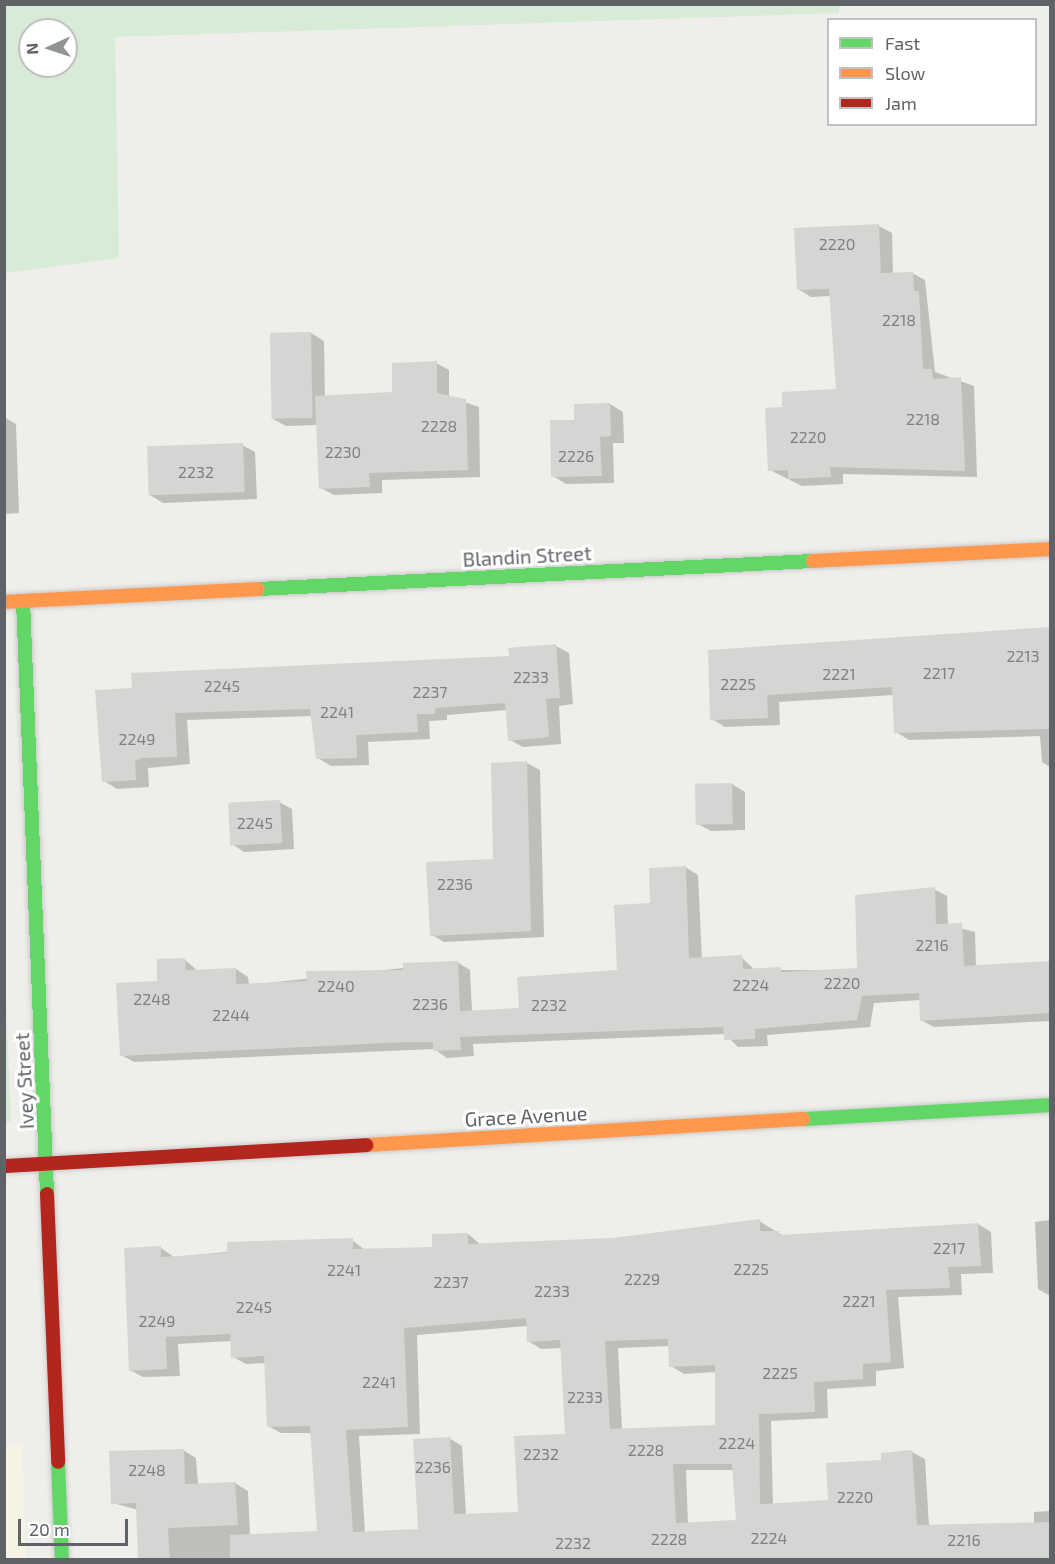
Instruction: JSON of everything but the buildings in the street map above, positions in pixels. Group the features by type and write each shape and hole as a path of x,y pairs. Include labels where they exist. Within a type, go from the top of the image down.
{"street":[{"name":"Blandin Street","path":"4,602 1050,549"},
{"name":"Ivey Street","path":"23,601 62,1560"},
{"name":"Grace Avenue","path":"4,1166 1050,1105"}],"shaded area":[{"path":"5,1445 22,1445 26,1559 5,1559"}],"green space":[{"path":"5,5 839,5 839,13 115,37 119,258 5,273"},
{"path":"4,957 11,1121 5,1122 4,1122"}],"traffic: fast":[{"path":"258,589 813,561"},
{"path":"23,601 47,1194"},
{"path":"803,1119 1050,1105"},
{"path":"58,1462 62,1560"}],"traffic: slow":[{"path":"813,561 1050,549"},
{"path":"4,602 258,589"},
{"path":"366,1145 803,1119"}],"traffic: jam":[{"path":"4,1166 366,1145"},
{"path":"47,1194 58,1462"}]}
